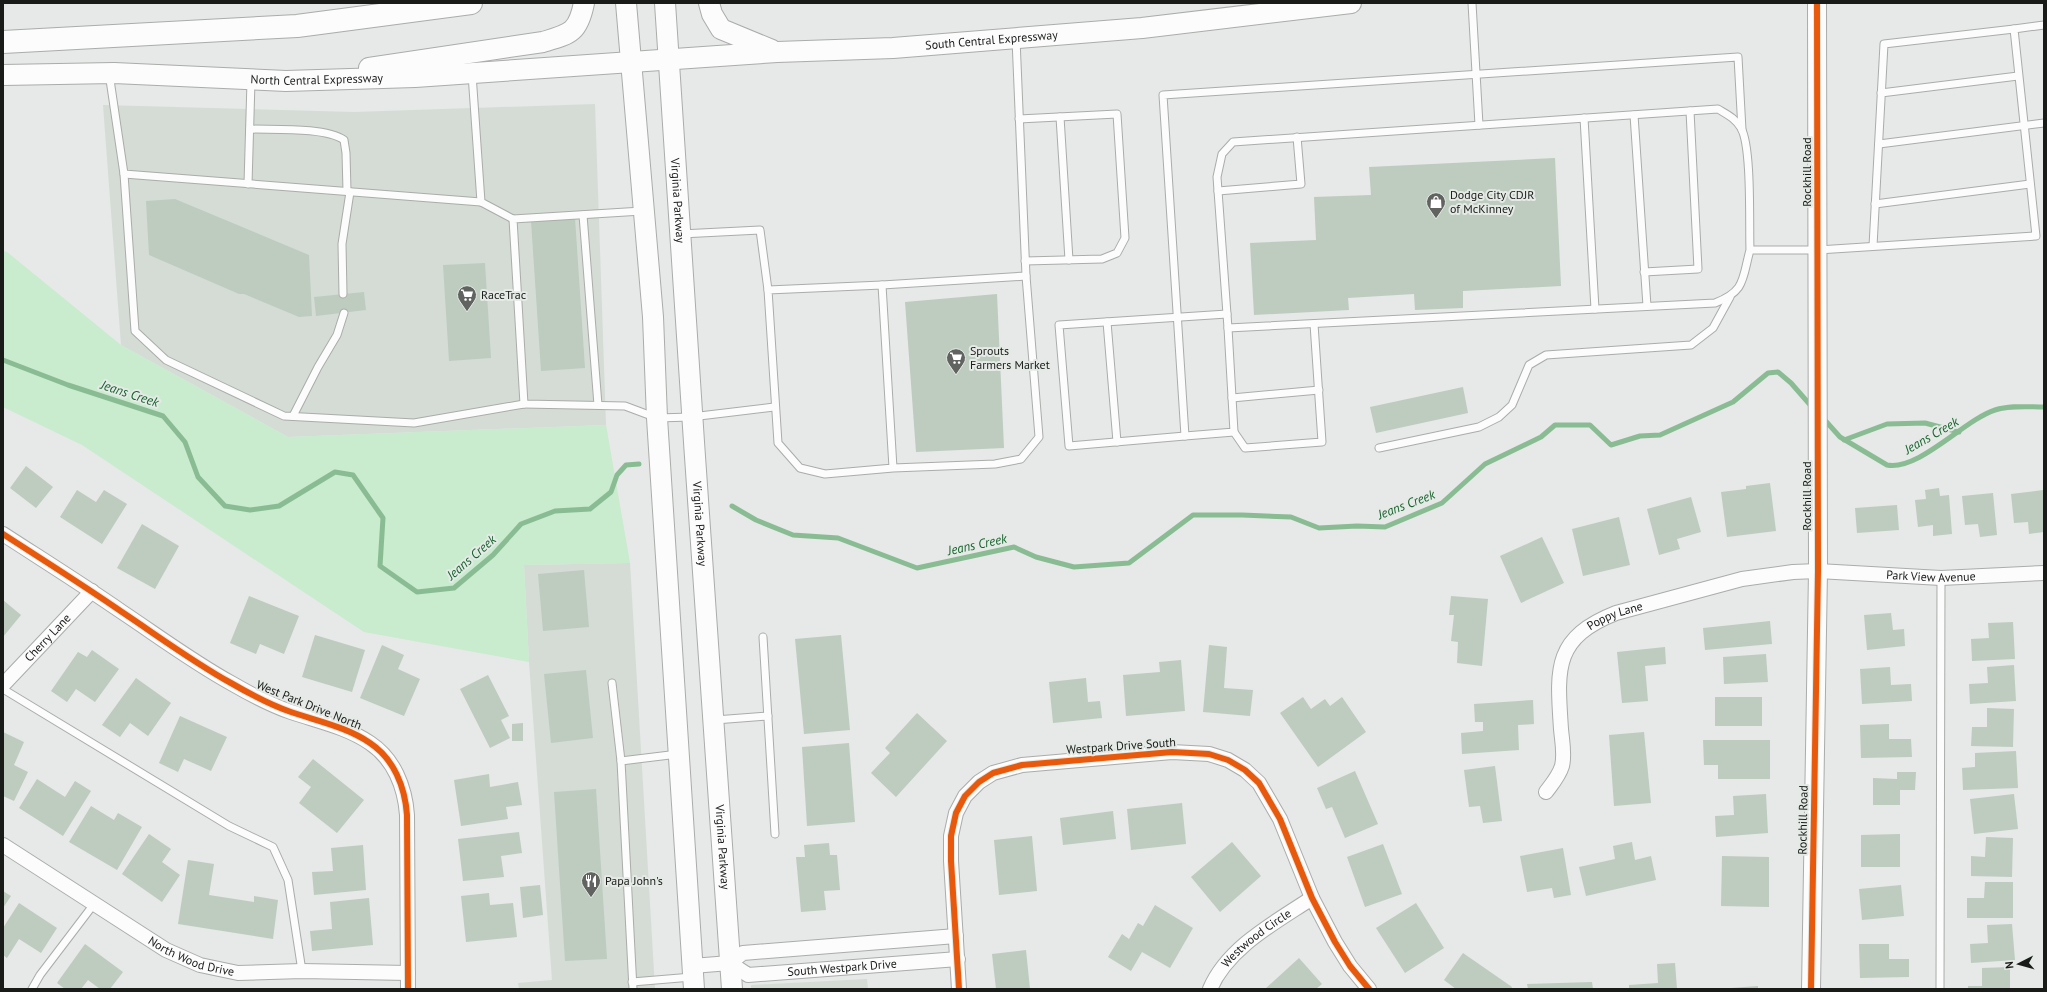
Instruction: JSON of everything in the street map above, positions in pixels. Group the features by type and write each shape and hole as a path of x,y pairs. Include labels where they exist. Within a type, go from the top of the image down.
{"highway":[{"path":"3,42 297,26 471,3"}],"main road":[{"path":"286,81 543,42 569,34 581,18 584,3"},
{"path":"626,3 653,317 657,418 693,977"},
{"name":"Virginia Parkway","path":"665,3 691,417 715,720 732,989"},
{"path":"709,3 712,14 721,29 777,52"},
{"name":"South Central Expressway","path":"631,61 777,52 893,48 1142,28 1351,3"},
{"name":"North Central Expressway","path":"3,75 109,73 286,81 415,77 631,61"}],"street":[{"name":"Rockhill Road","path":"1811,989 1818,571 1817,3"},
{"name":"West Park Drive North","path":"3,534 195,662 230,683 289,711 353,733 370,743 382,753 392,765 406,795 408,989"},
{"name":"Park View Avenue","path":"1818,571 1941,578 2044,573"},
{"name":"Poppy Lane","path":"1546,792 1558,775 1563,758 1558,689 1560,670 1568,648 1580,632 1589,625 1616,613 1721,584 1764,576 1818,571"},
{"name":"Cherry Lane","path":"3,685 92,592"},
{"name":"Westpark Drive South","path":"959,989 951,836 956,813 965,796 979,782 993,773 1022,765 1172,752 1209,754 1228,760 1245,770 1259,783 1268,796 1280,819 1312,898 1335,942 1350,966 1370,989"},
{"name":"North Wood Drive","path":"3,845 166,950 200,965 238,973 302,971 408,973"},
{"name":"Westwood Circle","path":"1210,989 1236,953 1269,927 1312,898"},
{"name":"South Westpark Drive","path":"693,977 730,963 743,953 956,936"},
{"name":"South Westpark Drive","path":"730,963 748,974 958,958"}],"lane":[{"path":"1472,3 1479,125"},
{"path":"1873,246 1884,44 2014,30 2044,25"},
{"path":"1750,250 1818,250 2036,236 2014,30"},
{"path":"680,234 760,230 768,290 774,408 778,443 800,468 825,474 893,468 995,464 1021,458 1039,437 1025,261 1016,38"},
{"path":"1185,436 1162,95 1738,57 1742,130 1747,147 1750,250 1740,288 1730,297 1713,328 1691,345 1546,355 1529,365 1512,405 1499,417 1479,427 1379,448"},
{"path":"109,73 124,174 135,331 166,360 284,416 414,423 524,404 625,406 657,418 691,417 774,408"},
{"path":"472,73 481,202"},
{"path":"1881,93 2018,76"},
{"path":"248,184 251,79"},
{"path":"1314,324 1322,442 1245,448 1234,432 1217,177 1222,154 1233,142 1718,109 1733,117 1742,130"},
{"path":"1644,272 1698,269 1690,111"},
{"path":"1019,118 1117,114 1125,238 1117,253 1102,260 1025,261"},
{"path":"1634,115 1647,306"},
{"path":"1060,117 1069,260"},
{"path":"1584,118 1595,309"},
{"path":"1879,144 2024,127 2044,123"},
{"path":"250,129 322,132 336,135 344,140 348,192 342,244 343,294"},
{"path":"1218,191 1301,184 1297,137"},
{"path":"124,174 481,202 513,219 644,211"},
{"path":"1875,204 2030,184"},
{"path":"583,215 598,405"},
{"path":"513,219 524,404"},
{"path":"768,290 1026,276"},
{"path":"882,285 893,468"},
{"path":"1228,328 1715,303 1730,297"},
{"path":"293,416 318,367 337,335 344,313"},
{"path":"1227,314 1059,325 1069,446 1234,432"},
{"path":"1107,322 1117,442"},
{"path":"1232,398 1318,390"},
{"path":"1940,989 1941,578"},
{"path":"763,637 775,834"},
{"path":"612,683 621,761 633,985 693,977"},
{"path":"3,690 229,826 273,847 288,880 302,971"},
{"path":"715,720 768,716"},
{"path":"621,761 679,754"},
{"path":"32,989 40,975 94,904"}],"shaded area":[{"path":"595,104 606,425 288,437 121,345 103,105 354,112"},
{"path":"630,563 655,989 519,989 518,983 552,980 529,662 524,565"},
{"path":"867,979 868,989 751,989 751,985"}],"green space":[{"path":"3,251 7,252 121,345 288,437 606,425 630,563 524,565 529,662 364,632 82,445 3,407"}],"building":[{"name":"Dodge City CDJR of McKinney","path":"1555,158 1561,286 1463,291 1463,308 1415,310 1414,294 1348,298 1349,310 1254,315 1250,243 1316,240 1314,197 1371,195 1369,167"},
{"path":"175,199 309,255 312,316 299,317 244,294 239,294 149,255 146,201"},
{"name":"RaceTrac","path":"575,218 585,368 541,371 531,221"},
{"name":"RaceTrac","path":"485,263 491,358 449,361 443,265"},
{"path":"364,292 366,310 316,316 314,297"},
{"name":"Sprouts Farmers Market","path":"997,294 1004,448 916,452 905,302"},
{"path":"1463,387 1468,413 1376,433 1370,407"},
{"path":"26,466 53,487 36,508 10,488"},
{"path":"1770,483 1776,531 1727,537 1721,492 1746,489 1746,486"},
{"path":"1939,488 1940,496 1949,495 1952,534 1933,536 1933,525 1918,527 1915,500 1926,499 1925,490"},
{"path":"77,490 96,502 104,490 127,504 102,544 60,517"},
{"path":"2043,490 2044,532 2029,534 2028,522 2014,523 2011,494"},
{"path":"1993,493 1997,535 1980,537 1978,524 1965,525 1962,496"},
{"path":"1691,497 1701,532 1677,539 1680,549 1659,555 1647,509"},
{"path":"1897,505 1899,530 1857,533 1855,508"},
{"path":"1619,517 1630,565 1583,576 1572,529"},
{"path":"142,524 179,546 155,589 117,568"},
{"path":"1542,537 1564,583 1521,603 1500,556"},
{"path":"584,570 589,627 543,631 538,574"},
{"path":"249,596 299,616 284,654 260,644 256,654 230,643"},
{"path":"1451,596 1488,599 1482,666 1457,663 1458,642 1451,641 1454,615 1449,615"},
{"path":"3,600 21,615 3,637"},
{"path":"1891,613 1893,630 1904,629 1905,646 1867,650 1864,615"},
{"path":"1770,621 1772,644 1705,650 1703,628"},
{"path":"2013,622 2015,659 1972,661 1971,639 1989,638 1988,623"},
{"path":"315,635 365,650 352,692 302,677"},
{"path":"841,635 850,730 804,734 795,639"},
{"path":"382,645 404,655 398,669 420,679 404,716 360,698"},
{"path":"1209,645 1227,647 1224,688 1253,690 1250,716 1203,712"},
{"path":"1665,647 1666,664 1645,666 1648,701 1622,703 1617,652"},
{"path":"92,650 119,669 95,702 76,689 67,702 51,691 78,652 87,657"},
{"path":"1766,654 1768,682 1724,684 1723,657"},
{"path":"1181,660 1185,711 1126,716 1123,675 1160,672 1159,662"},
{"path":"2014,665 2016,701 1970,704 1969,684 1988,683 1987,667"},
{"path":"1890,667 1891,685 1911,684 1912,701 1862,704 1860,669"},
{"path":"586,670 593,738 551,743 544,674"},
{"path":"488,675 509,716 501,720 510,738 490,748 460,689"},
{"path":"136,678 171,703 148,736 130,723 120,737 102,725"},
{"path":"1086,678 1088,702 1100,701 1102,718 1053,723 1049,682"},
{"path":"1303,697 1311,709 1325,699 1330,706 1342,697 1366,732 1318,767 1280,713"},
{"path":"1715,697 1762,697 1762,726 1715,726"},
{"path":"1533,700 1534,724 1518,725 1519,750 1462,754 1461,733 1483,731 1483,722 1475,722 1474,704"},
{"path":"1987,708 2014,709 2013,747 1971,746 1972,727 1987,727"},
{"path":"917,713 947,741 896,797 871,773 890,753 885,748"},
{"path":"180,716 227,737 211,771 184,759 178,772 159,763"},
{"path":"523,723 523,741 512,741 512,724"},
{"path":"1889,724 1889,739 1911,739 1912,757 1861,758 1860,725"},
{"path":"3,732 24,742 14,765 28,772 14,801 3,796"},
{"path":"1644,732 1651,803 1614,806 1609,735"},
{"path":"1703,740 1770,740 1770,779 1718,779 1718,765 1704,765"},
{"path":"849,743 855,822 807,826 802,747"},
{"path":"2016,751 2018,788 1963,790 1962,768 1975,767 1975,753"},
{"path":"313,759 364,800 337,833 299,803 311,787 298,777"},
{"path":"1495,766 1502,821 1483,823 1480,806 1469,807 1464,770"},
{"path":"1355,771 1378,824 1345,838 1332,807 1326,809 1317,788"},
{"path":"1897,772 1916,772 1915,790 1900,790 1900,805 1873,805 1873,778 1897,779"},
{"path":"489,774 490,787 518,782 522,805 506,807 508,819 461,826 454,780"},
{"path":"37,779 65,797 75,781 91,791 63,836 19,808"},
{"path":"596,789 607,959 565,961 554,792"},
{"path":"1766,794 1768,833 1716,837 1715,816 1734,815 1733,796"},
{"path":"2014,794 2018,829 1974,834 1970,799"},
{"path":"1182,803 1186,844 1131,850 1127,809"},
{"path":"91,806 114,820 118,813 142,827 117,870 69,842"},
{"path":"1113,811 1116,839 1063,845 1060,818"},
{"path":"519,832 522,853 501,856 504,877 463,881 458,839"},
{"path":"149,834 171,849 162,862 180,875 162,902 122,874"},
{"path":"1900,834 1900,867 1861,867 1861,835"},
{"path":"1032,836 1037,891 999,895 994,840"},
{"path":"1986,837 2013,838 2012,877 1971,876 1971,856 1985,857"},
{"path":"1232,842 1261,876 1220,912 1191,877"},
{"path":"1632,842 1635,860 1651,856 1656,880 1586,896 1579,867 1615,859 1613,846"},
{"path":"829,843 830,855 837,855 840,890 824,891 826,910 801,912 796,857 805,857 804,845"},
{"path":"1383,844 1402,894 1365,907 1347,857"},
{"path":"363,845 366,890 314,895 312,872 333,871 331,848"},
{"path":"1563,848 1571,895 1554,898 1552,888 1527,892 1520,856"},
{"path":"1722,856 1769,857 1769,907 1721,906"},
{"path":"188,860 214,864 209,895 254,902 254,896 278,900 273,939 178,924"},
{"path":"1985,882 2013,882 2013,918 1967,918 1967,898 1984,898"},
{"path":"540,885 543,915 523,918 520,887"},
{"path":"1901,885 1904,916 1862,920 1859,889"},
{"path":"3,891 11,896 3,908"},
{"path":"489,893 490,905 513,903 517,937 466,942 461,896"},
{"path":"369,898 373,945 312,951 310,931 332,929 330,902"},
{"path":"19,903 57,928 41,953 19,939 7,958 3,955 3,928"},
{"path":"1416,903 1444,948 1405,973 1376,928"},
{"path":"1155,905 1193,928 1170,968 1142,952 1131,971 1108,957 1122,934 1129,939 1138,923 1143,926"},
{"path":"2012,924 2015,960 1971,963 1970,944 1988,943 1987,925"},
{"path":"85,944 123,972 110,989 100,989 88,980 81,989 65,989 57,983"},
{"path":"1859,944 1889,944 1889,959 1909,959 1909,977 1860,978"},
{"path":"1026,950 1030,989 996,989 992,954"},
{"path":"1463,953 1512,987 1511,989 1456,989 1444,980"},
{"path":"1299,958 1322,984 1316,989 1265,989"},
{"path":"1675,963 1677,989 1629,989 1629,985 1658,983 1657,964"},
{"path":"2010,967 2010,989 1968,989 1968,986 1982,986 1982,968"},
{"path":"1592,982 1593,989 1528,989 1527,984"},
{"path":"1758,986 1758,989 1731,989 1731,988"}],"waterway":[{"name":"Jeans Creek","path":"3,360 68,385 163,416 185,442 198,477 225,506 250,510 279,506 335,472 353,475 383,518 380,566 417,592 454,588 493,555 521,524 555,511 590,509 611,492 617,475 626,465 639,464"},
{"name":"Jeans Creek","path":"732,506 756,520 793,535 838,538 917,568 1014,547 1036,557 1074,567 1129,563 1193,515 1291,517 1319,528 1357,526 1385,527 1442,503 1485,464 1541,437 1555,425 1590,425 1611,445 1640,436 1660,435 1733,402 1768,373 1778,372 1791,383 1812,407"},
{"name":"Jeans Creek","path":"1823,418 1840,437 1887,465 1900,465 1927,453 1983,415 1995,410 2013,407 2044,407"},
{"path":"1844,440 1887,424 1925,423 1959,432"}],"cycle path":[{"path":"1811,989 1818,571 1817,3"},
{"path":"3,534 217,675 275,706 332,725 361,737 386,757 392,765 401,784 407,815 408,989"},
{"path":"959,989 951,861 951,836 956,813 965,796 979,782 993,773 1022,765 1172,752 1209,754 1228,760 1245,770 1259,783 1280,819 1312,898 1335,942 1350,966 1369,989"}],"place":[{"name":"Dodge City CDJR of McKinney","path":"1436,219"},
{"name":"RaceTrac","path":"467,312"},
{"name":"Sprouts Farmers Market","path":"956,375"},
{"name":"Papa John's","path":"591,898"}]}
